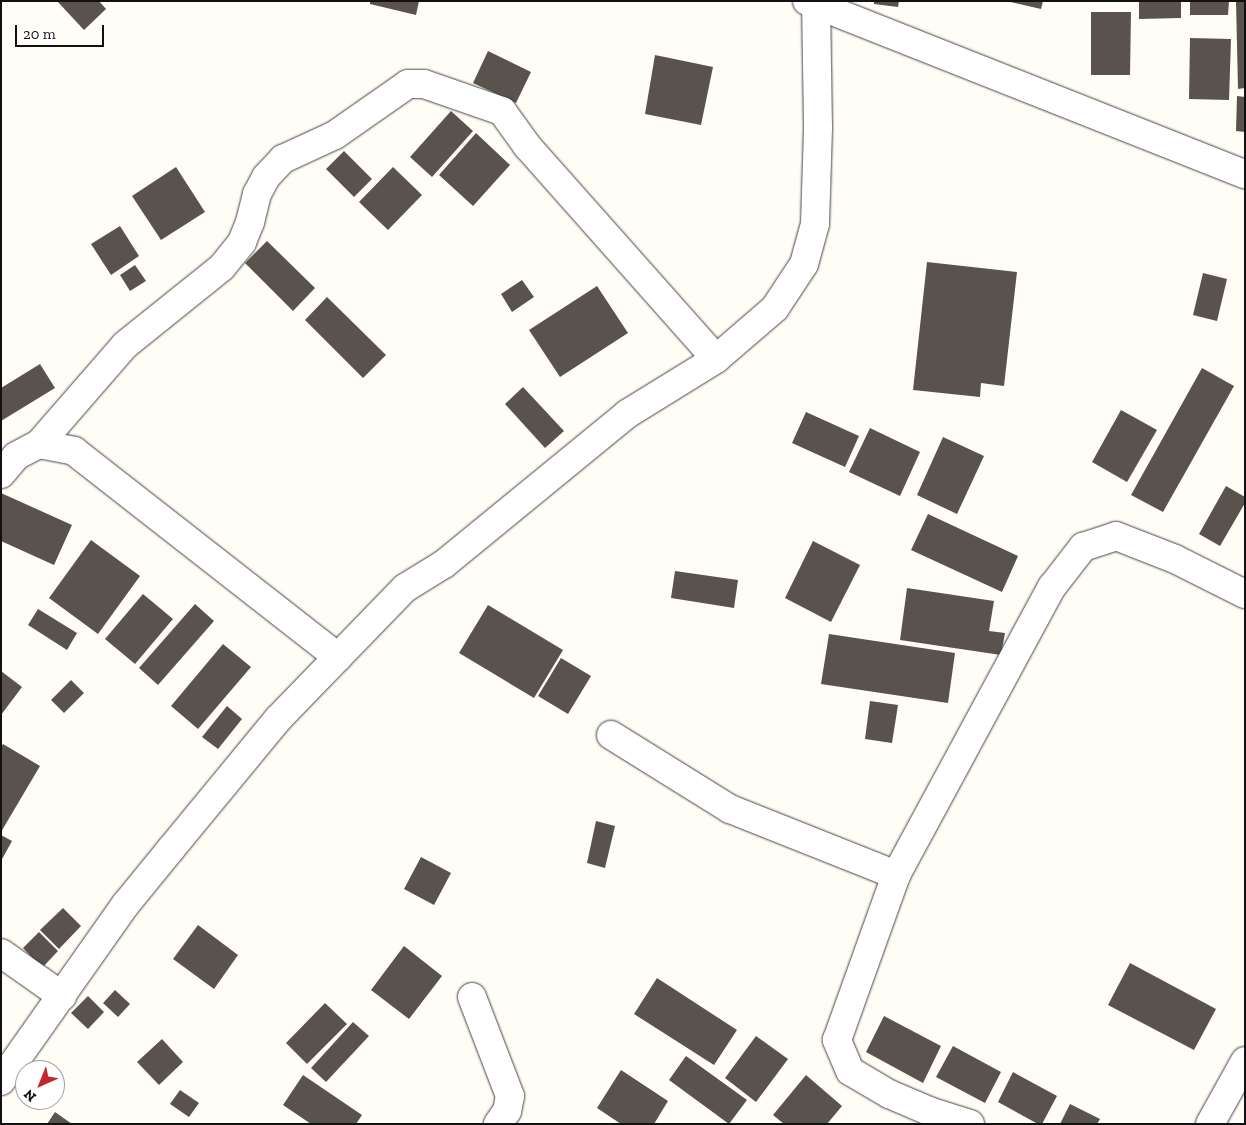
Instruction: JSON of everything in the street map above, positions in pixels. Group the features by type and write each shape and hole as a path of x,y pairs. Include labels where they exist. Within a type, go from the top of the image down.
{"street":[{"path":"1,1081 126,904 278,719 405,588 444,564 627,414 716,359 775,308 804,264 815,224 818,128 811,3 1245,174"},
{"path":"1,474 16,456 40,444 125,346 222,267 242,242 250,222 257,194 266,177 283,159 334,135 408,84 424,84 502,111 528,147 716,359"},
{"path":"40,444 74,451 338,658"},
{"path":"960,1123 889,1094 850,1071 837,1040 896,876 1052,588 1083,547 1116,536 1174,559 1245,594"},
{"path":"610,735 730,809 896,876"},
{"path":"1,952 62,996"},
{"path":"472,997 510,1096 507,1111 498,1124"},
{"path":"1210,1124 1245,1061"}],"building":[{"path":"57,1 99,1 106,9 84,30"},
{"path":"370,1 419,1 416,15 370,4"},
{"path":"874,1 899,1 898,7 874,4"},
{"path":"1006,1 1043,1 1041,9"},
{"path":"1139,1 1181,1 1181,18 1139,19"},
{"path":"1190,1 1229,1 1228,15 1190,15"},
{"path":"1236,1 1245,1 1245,88 1238,89"},
{"path":"1091,12 1131,12 1130,75 1091,75"},
{"path":"1190,38 1231,39 1229,100 1189,99"},
{"path":"488,51 531,72 516,103 473,83"},
{"path":"655,55 713,67 701,125 645,114"},
{"path":"1237,96 1245,97 1245,132 1236,131"},
{"path":"451,111 473,131 432,177 410,157"},
{"path":"476,133 510,165 473,206 439,175"},
{"path":"344,151 372,179 354,197 326,169"},
{"path":"176,167 205,212 161,240 132,196"},
{"path":"393,167 422,195 388,230 359,202"},
{"path":"120,226 139,256 111,275 91,244"},
{"path":"267,241 315,288 293,311 245,263"},
{"path":"927,262 1017,272 1004,386 981,383 980,397 913,390"},
{"path":"135,265 146,281 130,291 120,275"},
{"path":"1203,273 1227,279 1217,321 1193,315"},
{"path":"522,280 534,297 512,312 501,294"},
{"path":"597,286 628,333 560,377 529,330"},
{"path":"327,297 386,355 363,378 305,320"},
{"path":"40,364 55,388 1,421 1,388"},
{"path":"1202,368 1234,386 1163,512 1131,495"},
{"path":"523,387 564,431 545,448 505,404"},
{"path":"1121,410 1157,430 1127,482 1092,462"},
{"path":"806,412 859,436 845,467 792,443"},
{"path":"870,428 920,452 900,496 849,472"},
{"path":"943,437 984,456 957,514 917,495"},
{"path":"1226,486 1245,497 1245,503 1220,546 1199,534"},
{"path":"1,493 72,525 54,565 1,541"},
{"path":"928,514 1018,556 1002,592 911,550"},
{"path":"91,540 140,576 98,634 49,598"},
{"path":"813,541 860,565 831,622 785,598"},
{"path":"675,571 738,580 734,608 671,598"},
{"path":"907,588 994,601 989,631 1005,633 1001,655 900,640"},
{"path":"143,594 173,619 135,664 105,639"},
{"path":"195,604 214,621 158,685 139,668"},
{"path":"488,605 563,650 534,698 459,653"},
{"path":"38,609 77,633 67,650 28,625"},
{"path":"829,634 955,653 948,703 821,684"},
{"path":"223,644 251,667 198,729 171,706"},
{"path":"561,658 591,676 568,714 538,696"},
{"path":"1,671 22,687 1,715"},
{"path":"71,680 84,693 64,713 51,700"},
{"path":"870,701 898,705 892,743 865,739"},
{"path":"227,706 242,719 218,749 202,737"},
{"path":"3,744 40,766 1,832 1,747"},
{"path":"596,821 615,826 605,868 587,863"},
{"path":"1,835 12,841 1,861"},
{"path":"421,857 451,873 434,905 404,889"},
{"path":"63,908 81,926 59,949 40,930"},
{"path":"198,925 238,955 214,989 173,959"},
{"path":"39,932 58,951 42,968 23,948"},
{"path":"404,946 442,976 409,1019 371,990"},
{"path":"1130,963 1216,1009 1194,1050 1108,1005"},
{"path":"657,978 737,1030 714,1065 634,1014"},
{"path":"115,990 130,1004 118,1017 103,1003"},
{"path":"88,996 104,1012 88,1029 71,1013"},
{"path":"325,1003 347,1024 307,1064 286,1043"},
{"path":"884,1016 941,1046 923,1083 866,1052"},
{"path":"353,1022 369,1036 326,1082 311,1068"},
{"path":"756,1036 788,1059 756,1102 725,1078"},
{"path":"162,1039 183,1062 159,1085 137,1062"},
{"path":"953,1046 1001,1072 985,1103 936,1077"},
{"path":"686,1056 747,1100 729,1124 669,1080"},
{"path":"621,1070 668,1101 654,1124 621,1124 597,1108"},
{"path":"1013,1072 1057,1096 1042,1124 1038,1124 998,1102"},
{"path":"303,1075 362,1115 356,1124 311,1124 283,1105"},
{"path":"806,1075 842,1106 827,1124 784,1124 773,1115"},
{"path":"180,1090 199,1103 189,1117 170,1104"},
{"path":"1070,1104 1100,1119 1097,1124 1060,1124"},
{"path":"55,1112 72,1124 47,1124"}]}
